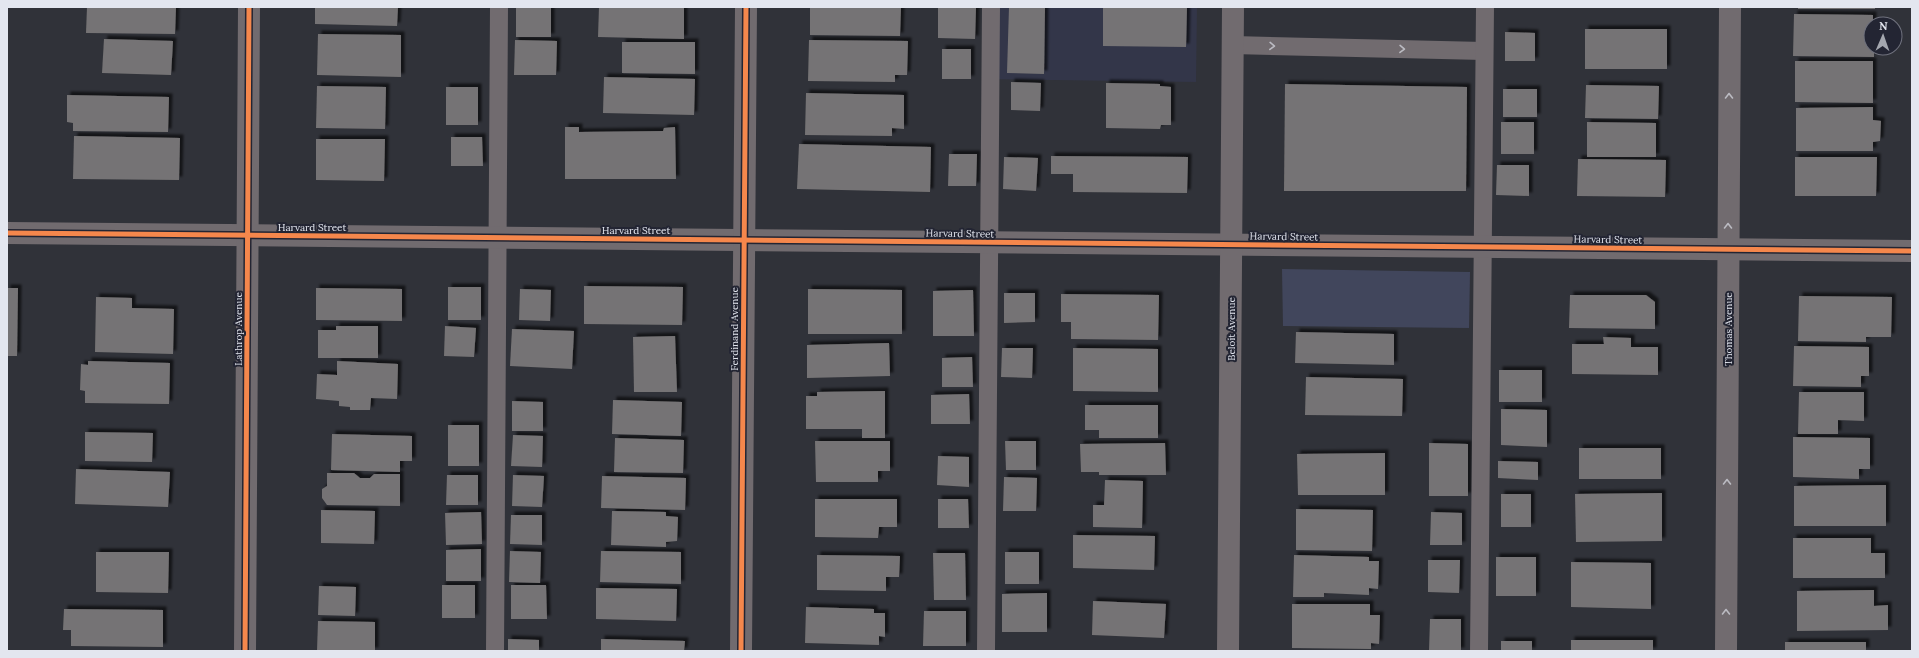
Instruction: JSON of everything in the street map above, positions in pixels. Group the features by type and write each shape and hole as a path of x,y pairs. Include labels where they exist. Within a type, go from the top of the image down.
{"street":[{"name":"Lathrop Avenue","path":"245,651 249,7"},
{"name":"Ferdinand Avenue","path":"741,651 746,7"},
{"name":"Beloit Avenue","path":"1228,651 1233,7"},
{"name":"Thomas Avenue","path":"1726,651 1730,7"},
{"name":"Harvard Street","path":"7,233 1912,251"}],"lane":[{"path":"495,651 499,7"},
{"path":"986,651 991,7"},
{"path":"1479,651 1485,7"},
{"path":"1233,45 1484,51"}],"shaded area":[{"path":"985,7 1197,7 1196,82 984,79"},
{"path":"1282,269 1470,272 1469,328 1283,326"}],"building":[{"path":"87,7 176,7 175,34 86,33"},
{"path":"315,7 398,7 397,26 315,24"},
{"path":"516,7 551,7 551,37 516,37"},
{"path":"599,7 684,7 684,39 598,37"},
{"path":"810,7 901,7 900,36 810,35"},
{"path":"938,7 976,7 975,39 938,38"},
{"path":"1009,7 1045,7 1044,74 1007,73"},
{"path":"1103,7 1187,7 1186,47 1103,46"},
{"path":"1798,7 1875,7 1875,9 1798,9"},
{"path":"1794,14 1873,15 1863,16 1863,56 1874,57 1793,56"},
{"path":"1585,29 1667,29 1667,69 1585,69"},
{"path":"1505,32 1535,33 1535,61 1505,61"},
{"path":"318,34 401,35 401,77 317,75"},
{"path":"104,39 173,41 171,75 102,73"},
{"path":"515,40 557,41 556,75 514,75"},
{"path":"809,40 908,41 907,75 895,75 895,82 808,81"},
{"path":"622,42 695,42 695,74 622,73"},
{"path":"942,49 971,49 971,79 942,79"},
{"path":"1795,61 1873,61 1873,103 1795,102"},
{"path":"604,77 695,79 694,115 603,113"},
{"path":"1011,82 1041,83 1040,111 1011,110"},
{"path":"1106,83 1160,84 1160,86 1171,87 1171,125 1161,125 1160,129 1106,128"},
{"path":"1285,84 1467,87 1466,191 1284,191"},
{"path":"1586,85 1659,86 1658,119 1585,118"},
{"path":"317,86 386,87 385,129 316,128"},
{"path":"446,87 478,87 478,125 446,125"},
{"path":"1503,89 1537,89 1537,117 1503,117"},
{"path":"806,93 904,95 904,129 892,128 892,136 805,135"},
{"path":"67,95 169,97 168,132 73,131 73,123 67,122"},
{"path":"1873,107 1873,120 1881,121 1880,141 1873,142 1873,151 1796,151 1796,108"},
{"path":"1501,122 1534,122 1534,154 1501,154"},
{"path":"1587,122 1656,123 1656,157 1587,157"},
{"path":"565,127 579,127 579,132 663,131 664,128 675,127 676,179 565,179"},
{"path":"74,136 180,138 179,180 73,179"},
{"path":"451,137 482,137 483,166 451,166"},
{"path":"316,139 385,139 384,181 316,180"},
{"path":"799,144 931,147 930,192 797,189"},
{"path":"949,154 977,154 976,186 948,186"},
{"path":"1051,156 1188,157 1187,193 1073,192 1073,174 1051,174"},
{"path":"1004,157 1038,158 1036,191 1003,189"},
{"path":"1795,157 1877,157 1876,196 1795,196"},
{"path":"1578,159 1666,160 1665,197 1577,196"},
{"path":"1497,165 1529,165 1529,196 1496,195"},
{"path":"584,286 683,287 682,325 584,324"},
{"path":"448,287 481,287 481,320 448,320"},
{"path":"7,288 18,288 17,356 7,356"},
{"path":"316,288 402,289 402,321 316,320"},
{"path":"520,289 551,290 550,321 519,320"},
{"path":"808,289 902,290 902,334 808,334"},
{"path":"973,290 974,336 933,336 933,291"},
{"path":"1004,293 1035,293 1035,322 1004,323"},
{"path":"1061,294 1159,295 1158,340 1071,339 1071,322 1061,322"},
{"path":"1570,295 1646,295 1655,302 1655,329 1569,328"},
{"path":"1799,296 1892,297 1891,337 1866,337 1866,342 1798,341"},
{"path":"96,297 132,298 132,308 174,309 173,354 95,352"},
{"path":"336,326 378,326 378,358 318,358 318,330 336,330"},
{"path":"445,326 476,328 474,357 444,356"},
{"path":"512,329 574,331 572,369 510,366"},
{"path":"1296,332 1394,334 1394,365 1295,363"},
{"path":"675,336 677,392 634,392 633,337"},
{"path":"1603,337 1631,338 1631,347 1658,347 1658,375 1572,374 1572,344 1604,344"},
{"path":"889,343 890,376 807,378 807,345"},
{"path":"1794,346 1869,347 1869,376 1861,376 1861,387 1793,386"},
{"path":"1002,348 1033,348 1032,378 1001,377"},
{"path":"1073,348 1158,349 1158,392 1073,391"},
{"path":"972,357 973,387 942,387 942,358"},
{"path":"88,361 170,363 169,404 85,403 85,391 80,390 81,364 88,365"},
{"path":"337,361 398,364 397,399 371,398 370,410 350,410 350,407 339,406 339,401 316,399 317,374 337,375"},
{"path":"1499,370 1542,370 1542,402 1499,402"},
{"path":"1306,377 1403,379 1402,416 1305,415"},
{"path":"885,391 885,438 862,438 862,429 806,429 806,396 817,396 817,392"},
{"path":"1799,392 1864,392 1864,421 1838,420 1838,434 1798,434"},
{"path":"969,394 970,424 931,424 931,395"},
{"path":"613,400 682,402 681,436 612,434"},
{"path":"512,401 543,402 543,431 512,431"},
{"path":"1085,405 1158,405 1158,438 1099,438 1099,430 1085,430"},
{"path":"1501,409 1547,410 1547,447 1501,445"},
{"path":"448,425 479,425 479,466 448,466"},
{"path":"85,432 153,433 152,462 85,461"},
{"path":"332,434 412,436 412,461 400,461 400,472 331,470"},
{"path":"513,435 543,436 542,467 511,466"},
{"path":"1793,437 1870,438 1870,469 1859,469 1859,479 1793,477"},
{"path":"615,438 684,440 683,473 614,472"},
{"path":"815,441 890,441 890,471 878,471 878,482 816,482"},
{"path":"1005,441 1036,441 1036,470 1006,470"},
{"path":"1165,443 1166,475 1099,475 1099,472 1081,472 1080,444"},
{"path":"1429,443 1468,444 1468,496 1429,496"},
{"path":"1579,448 1661,448 1661,479 1579,479"},
{"path":"1385,453 1385,495 1298,495 1297,454"},
{"path":"938,456 969,457 969,487 937,485"},
{"path":"1498,461 1538,462 1538,480 1498,478"},
{"path":"76,469 170,472 168,507 75,504"},
{"path":"327,473 354,473 360,478 370,478 374,474 400,474 400,506 327,505 322,498 322,489 327,486"},
{"path":"447,475 478,475 478,505 446,505"},
{"path":"513,475 544,476 542,507 512,506"},
{"path":"602,476 686,478 685,510 601,508"},
{"path":"1004,477 1037,478 1036,511 1003,511"},
{"path":"1105,480 1143,481 1142,528 1093,527 1093,505 1104,505"},
{"path":"1886,485 1886,526 1794,526 1794,486"},
{"path":"1662,493 1662,541 1576,542 1575,494"},
{"path":"1501,494 1531,494 1531,527 1501,527"},
{"path":"815,499 897,499 897,527 879,527 878,538 815,537"},
{"path":"938,499 968,499 969,528 938,528"},
{"path":"1296,509 1373,510 1372,551 1296,550"},
{"path":"321,510 375,511 374,544 321,543"},
{"path":"612,511 666,512 666,516 678,517 677,541 666,542 666,547 611,545"},
{"path":"481,512 482,544 446,545 445,513"},
{"path":"1431,512 1462,513 1462,545 1430,545"},
{"path":"511,515 542,515 542,545 510,544"},
{"path":"1073,535 1155,536 1154,570 1073,568"},
{"path":"1793,538 1871,538 1871,553 1885,553 1885,578 1793,578"},
{"path":"481,549 481,581 446,581 446,550"},
{"path":"510,551 541,552 540,583 509,582"},
{"path":"601,551 681,552 681,584 600,582"},
{"path":"96,552 169,552 168,593 96,592"},
{"path":"1005,552 1039,552 1039,584 1005,584"},
{"path":"933,553 965,553 966,600 934,600"},
{"path":"817,555 900,556 899,577 886,577 886,591 817,590"},
{"path":"1294,555 1369,557 1369,561 1379,561 1378,589 1369,588 1369,595 1324,593 1324,597 1293,597"},
{"path":"1496,557 1536,557 1536,596 1496,596"},
{"path":"1428,560 1460,560 1459,593 1428,592"},
{"path":"1571,562 1651,563 1651,609 1571,607"},
{"path":"442,585 475,585 475,618 442,618"},
{"path":"511,585 546,585 547,619 511,619"},
{"path":"319,586 356,587 355,616 318,615"},
{"path":"596,588 677,589 676,621 596,619"},
{"path":"1874,590 1874,606 1888,605 1888,630 1797,631 1797,591"},
{"path":"1047,593 1047,632 1002,632 1002,594"},
{"path":"1093,601 1166,604 1164,638 1092,635"},
{"path":"1292,604 1370,604 1370,615 1380,615 1379,644 1371,643 1371,649 1292,648"},
{"path":"806,607 874,609 874,613 885,613 885,637 879,636 879,645 805,643"},
{"path":"64,609 163,610 163,647 71,646 71,630 63,630"},
{"path":"924,611 966,611 966,646 923,646"},
{"path":"1430,619 1461,619 1461,651 1429,651"},
{"path":"318,621 375,622 375,651 317,651"},
{"path":"508,639 539,640 539,651 508,651"},
{"path":"601,639 685,641 684,651 601,651"},
{"path":"1571,640 1653,640 1653,651 1571,651"},
{"path":"1501,641 1532,641 1532,651 1501,651"},
{"path":"1785,642 1866,642 1866,651 1785,651"}],"cycle path":[{"path":"245,651 249,7"},
{"path":"741,651 746,7"},
{"path":"7,233 1912,251"}]}
